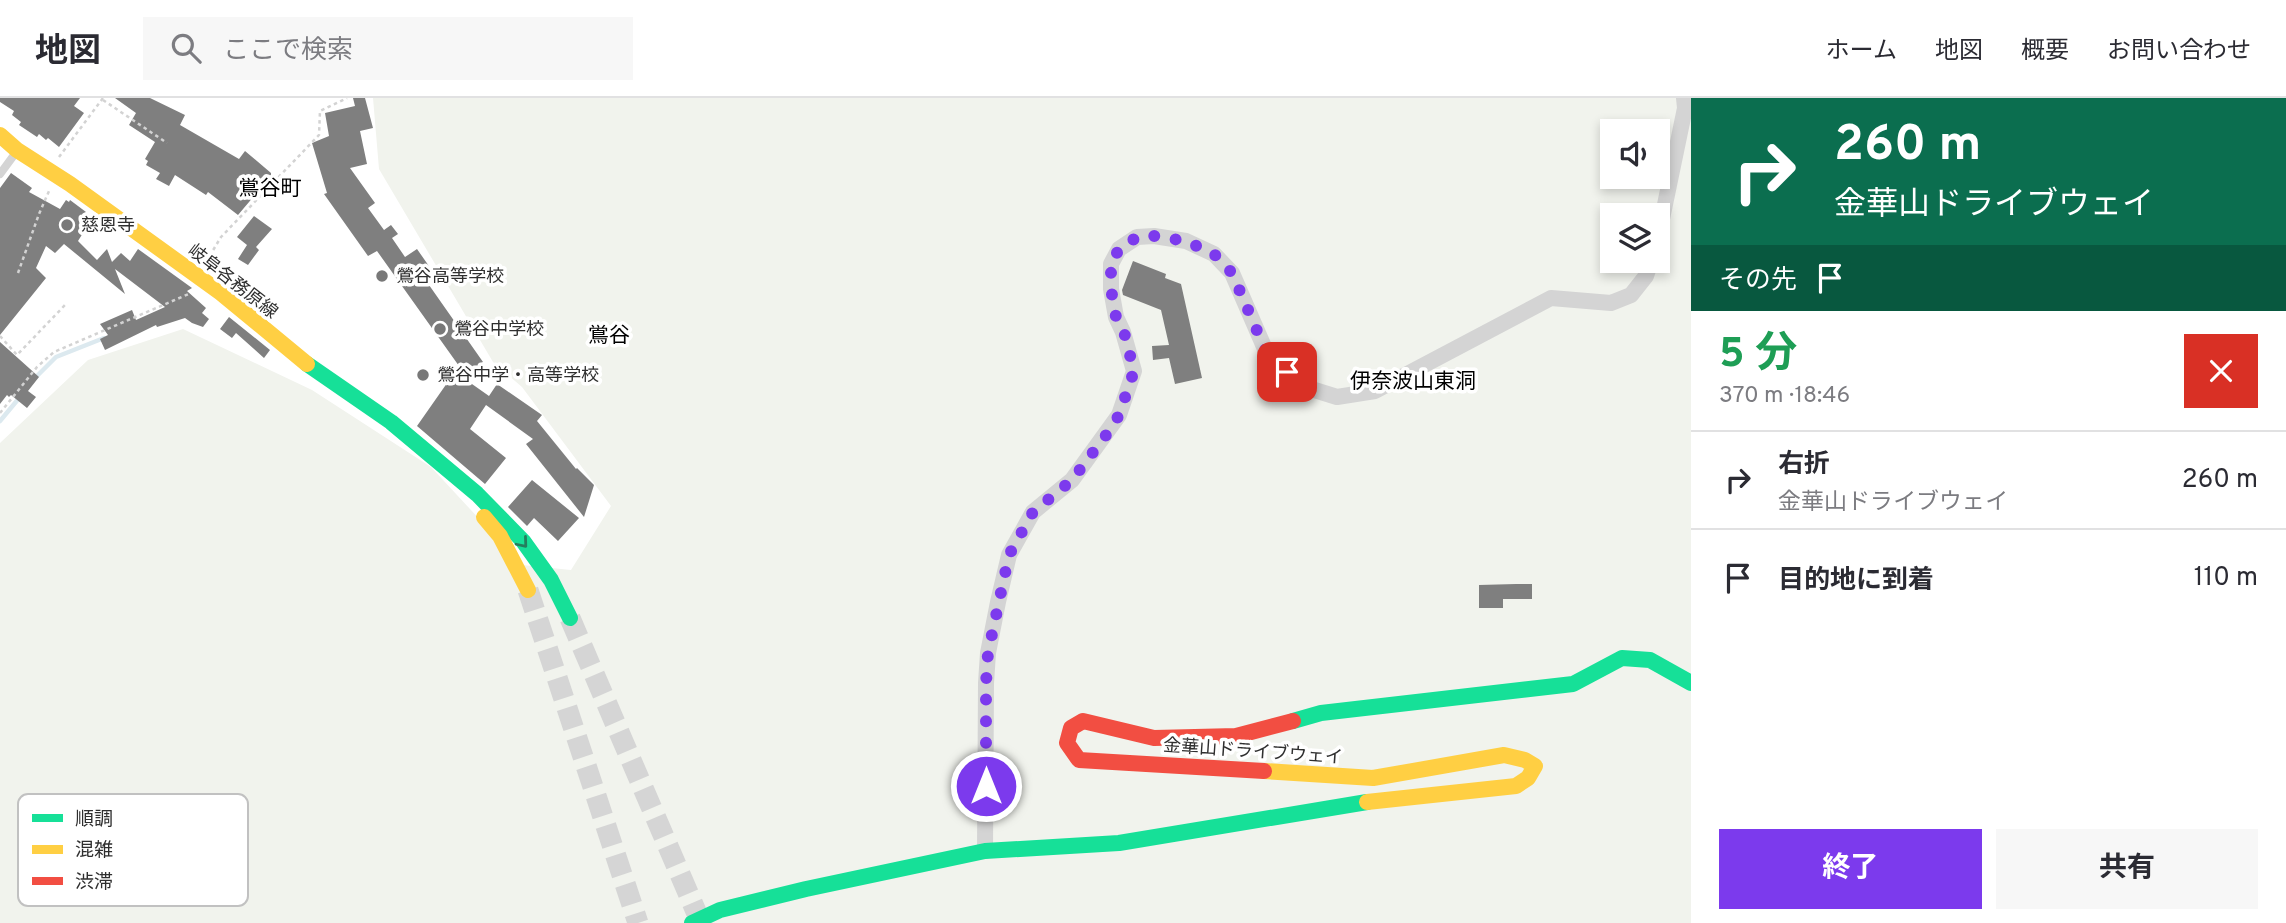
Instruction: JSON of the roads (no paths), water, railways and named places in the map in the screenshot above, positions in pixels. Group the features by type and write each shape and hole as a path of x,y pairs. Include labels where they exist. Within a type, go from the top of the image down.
{"street":[{"path":"1665,203 1685,108 1684,98"},
{"name":"岐阜各務原線","path":"0,135 17,150 204,280 312,368 391,422 439,461 477,494 523,541 551,580 570,618"},
{"path":"985,851 986,683 988,653 998,602 1009,555 1033,512 1072,480 1119,415 1134,371 1124,332 1116,317 1111,289 1111,264 1119,249 1137,237 1154,236 1186,241 1214,254 1232,273 1268,356 1305,387 1338,397 1375,391 1551,298 1611,303 1631,295 1647,273"},
{"name":"岐阜各務原線","path":"439,461 500,536 528,590"},
{"name":"金華山ドライブウェイ","path":"692,923 720,910 793,892 985,851 1119,843 1383,799 1516,786 1528,778 1535,766 1525,760 1504,755 1373,778 1079,760 1067,743 1071,727 1083,721 1154,738 1236,736 1321,713 1573,684 1622,658 1650,660 1691,683"}],"lane":[{"path":"0,174 17,150"}],"waterway":[{"path":"34,379 56,357 104,338"},
{"path":"0,421 20,397"}],"tunnel":[{"path":"528,590 638,923"},
{"path":"570,618 701,923"}],"place":[{"name":"慈恩寺","path":"67,225"},
{"name":"鶯谷高等学校","path":"382,276"},
{"name":"鶯谷中学校","path":"440,329"},
{"name":"鶯谷中学・高等学校","path":"423,375"}],"district":[{"name":"鴬谷町","path":"270,188"},
{"name":"鴬谷","path":"609,335"},
{"name":"伊奈波山東洞","path":"1413,381"}]}
